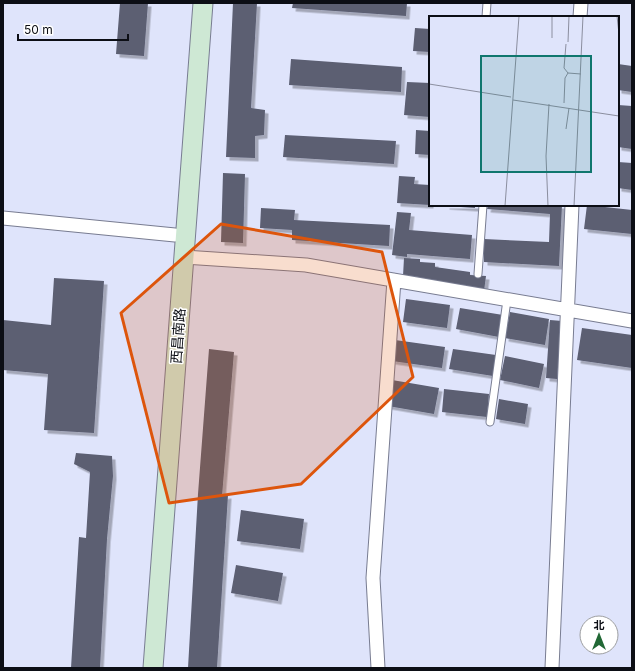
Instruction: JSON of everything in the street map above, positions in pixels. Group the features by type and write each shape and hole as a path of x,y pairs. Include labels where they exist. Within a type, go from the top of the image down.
{"street":[{"name":"西昌南路","path":"142,668 192,3"},
{"name":"西昌南路","path":"153,668 203,3"},
{"path":"580,16 581,3"},
{"path":"552,668 572,206"},
{"path":"3,218 175,235"},
{"path":"184,257 306,265 632,321"},
{"path":"378,668 373,578 394,280"}],"lane":[{"path":"486,16 487,3"},
{"path":"478,274 483,206"},
{"path":"490,422 508,300"}],"highlighted area":[{"path":"221,224 382,252 413,377 301,484 169,503 121,313"}],"building":[{"path":"120,3 148,3 144,56 116,54"},
{"path":"233,3 257,3 251,108 265,110 264,135 255,136 255,158 226,157"},
{"path":"293,3 407,3 406,16 292,8"},
{"path":"415,28 429,29 429,52 413,51"},
{"path":"291,59 402,67 401,92 289,85"},
{"path":"619,64 632,66 632,92 619,90"},
{"path":"407,82 429,83 429,117 404,115"},
{"path":"619,105 632,106 632,149 619,147"},
{"path":"416,130 429,131 429,155 415,154"},
{"path":"285,135 396,141 394,164 283,157"},
{"path":"619,162 632,163 632,190 619,188"},
{"path":"223,173 245,174 243,243 221,242"},
{"path":"399,176 415,177 414,184 429,185 429,205 397,203"},
{"path":"446,206 475,206 475,208"},
{"path":"488,206 562,206 559,266 484,262 484,239 549,242 550,214 487,209"},
{"path":"587,206 632,210 632,234 584,229"},
{"path":"261,208 295,210 294,220 390,225 389,246 292,240 292,230 260,228"},
{"path":"397,212 411,213 409,230 472,235 470,259 407,254 407,257 392,255"},
{"path":"404,258 420,259 420,262 435,263 435,267 470,272 470,275 486,276 484,291 419,280 419,277 403,276"},
{"path":"54,278 104,281 94,433 44,430 48,374 3,370 3,320 51,325"},
{"path":"406,299 450,305 447,328 403,322"},
{"path":"460,308 503,315 499,337 456,329"},
{"path":"510,312 549,319 545,345 505,338"},
{"path":"550,320 562,321 557,379 546,378"},
{"path":"582,328 632,335 632,368 577,360"},
{"path":"395,340 445,347 442,368 392,361"},
{"path":"209,349 234,352 222,496 228,495 217,668 188,668 198,494"},
{"path":"453,349 496,355 493,376 449,369"},
{"path":"505,356 544,364 539,388 500,380"},
{"path":"392,380 439,388 434,414 388,406"},
{"path":"444,389 489,394 487,417 442,412"},
{"path":"499,399 528,404 525,424 496,419"},
{"path":"76,453 112,456 113,476 107,539 100,668 71,668 79,537 86,538 90,472 74,464"},
{"path":"241,510 304,519 300,549 237,541"},
{"path":"236,565 283,573 278,601 231,593"}]}
